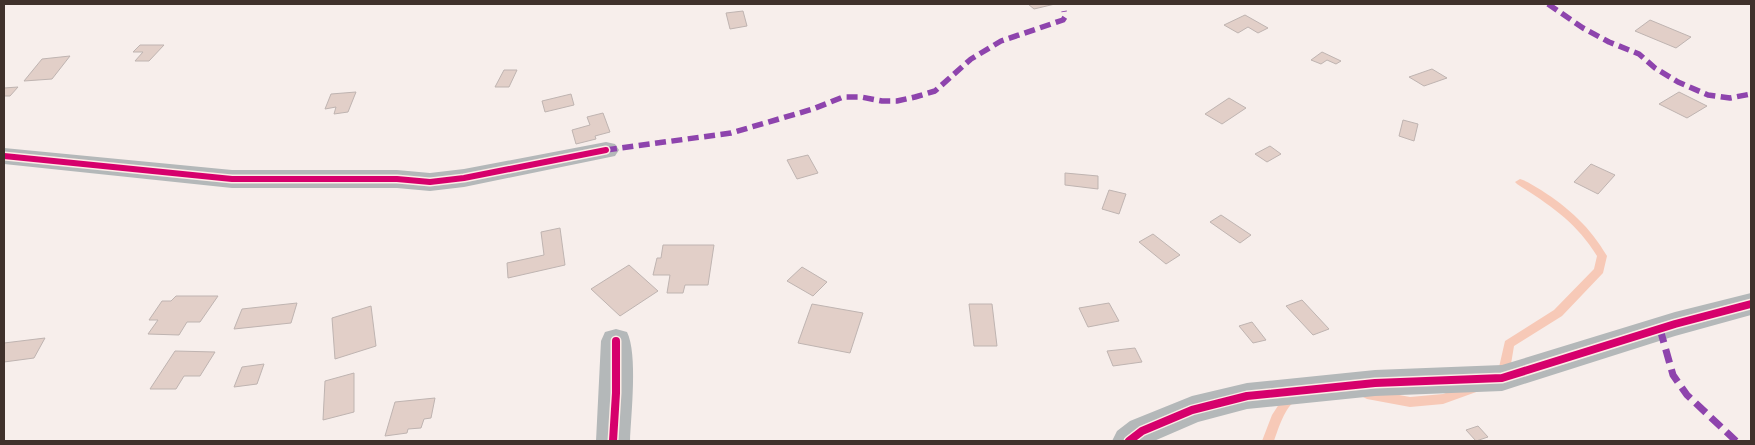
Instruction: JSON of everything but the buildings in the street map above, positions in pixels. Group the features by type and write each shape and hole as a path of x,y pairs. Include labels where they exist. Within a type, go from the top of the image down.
{"street":[{"path":"4,156 232,179 430,182 464,178 606,150"},
{"path":"1128,441 1142,431 1192,410 1247,396 1375,383 1502,378 1675,324 1751,304"},
{"path":"612,441 616,393 616,341"}],"waterway":[{"path":"1503,376 1509,344 1558,313 1599,270 1602,256 1594,242 1576,221 1556,205 1520,182"},
{"path":"1367,394 1410,402 1443,399 1475,388"},
{"path":"1268,441 1278,415 1289,398 1292,398"}],"marked path":[{"path":"1548,4 1583,28 1609,42 1639,54 1655,68 1678,82 1708,95 1730,98 1751,94"},
{"path":"606,150 731,133 813,109 843,97 897,101 935,91 971,59 1001,41 1063,20 1065,17 1064,11"},
{"path":"1660,329 1673,375 1687,395 1736,441"}],"cycle path":[{"path":"4,156 232,179 397,179 430,182 464,178 606,150"},
{"path":"1129,441 1142,431 1192,410 1247,396 1375,383 1502,378 1675,324 1751,304"},
{"path":"613,441 616,393 616,341"}]}
